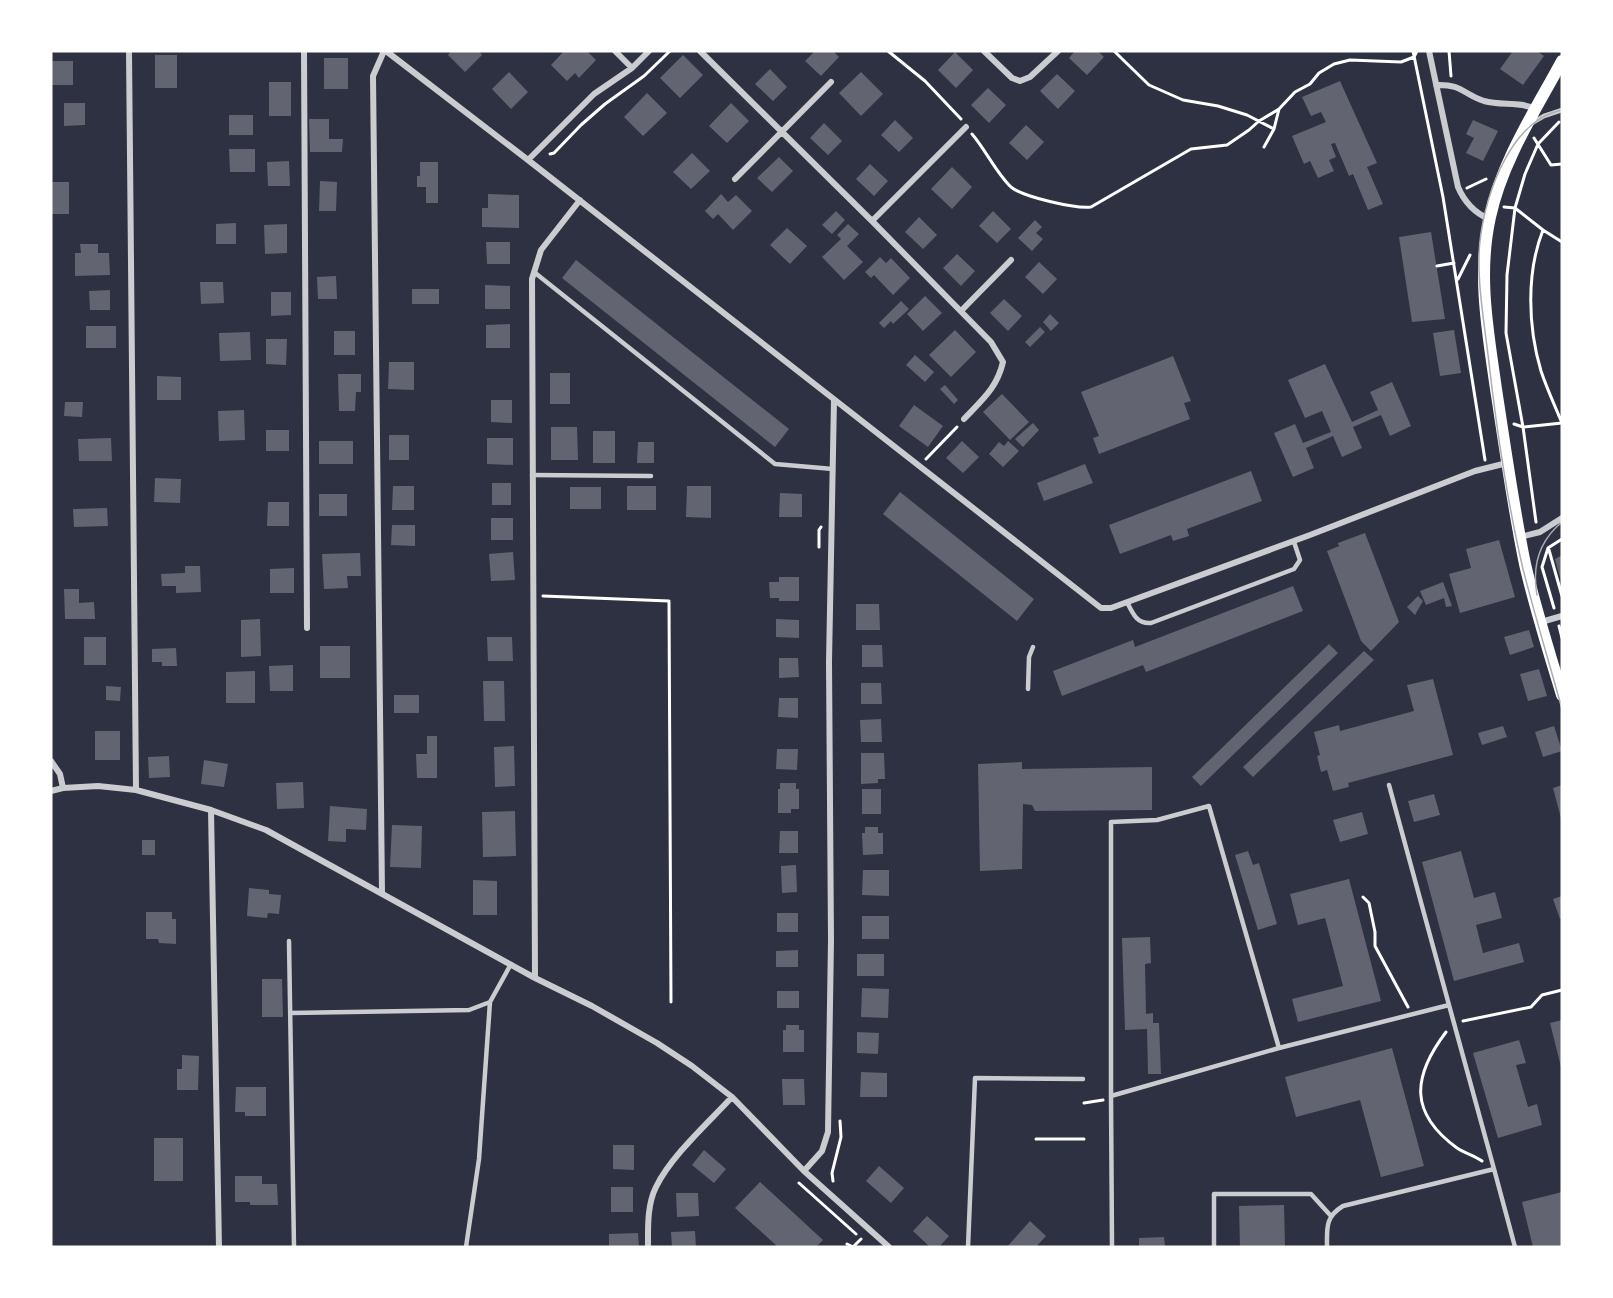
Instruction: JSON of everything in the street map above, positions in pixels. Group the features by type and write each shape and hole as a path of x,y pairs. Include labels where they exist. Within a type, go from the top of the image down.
{"main road":[{"path":"1562,61 1505,170 1490,219 1484,263 1485,300 1520,537 1562,695"}],"street":[{"path":"129,51 136,790"},
{"path":"304,51 307,628"},
{"path":"382,893 373,76 385,51 580,200 1101,608 1111,608 1294,542 1486,467 1508,464"},
{"path":"615,51 632,68"},
{"path":"528,160 594,94 632,68 649,51"},
{"path":"700,51 991,342 1004,362 999,380 964,419"},
{"path":"984,51 1012,78 1020,81 1030,77 1058,51"},
{"path":"1429,51 1460,191 1471,206 1490,219"},
{"path":"735,179 831,82"},
{"path":"1436,85 1451,84 1483,101 1496,104 1525,104 1536,109"},
{"path":"872,221 966,127"},
{"path":"535,978 532,279 541,250 580,200"},
{"path":"961,311 1011,260"},
{"path":"804,1171 822,1150 828,1132 831,939 829,662 834,400"},
{"path":"1520,537 1540,531 1562,518"},
{"path":"1541,622 1559,617"},
{"path":"51,761 60,774 63,788"},
{"path":"51,791 98,786 136,790 212,810 267,830 535,978 592,1006 657,1043 732,1097 804,1171 889,1247"},
{"path":"212,810 219,1247"},
{"path":"648,1247 648,1221 655,1188 673,1161 732,1097"}],"lane":[{"path":"1526,129 1544,116 1562,110"},
{"path":"534,272 776,464 833,469"},
{"path":"532,475 651,476"},
{"path":"1127,602 1138,620 1151,623 1295,568 1300,560 1294,542"},
{"path":"1028,689 1029,657 1033,647"},
{"path":"1389,785 1515,1247"},
{"path":"1112,1247 1111,822 1157,820 1209,806 1279,1048"},
{"path":"289,941 294,1247"},
{"path":"466,1247 479,1159 490,1002 511,964"},
{"path":"290,1013 469,1010 490,1002"},
{"path":"1111,1096 1279,1048 1449,1005"},
{"path":"968,1247 975,1078 1083,1079"},
{"path":"1327,1247 1328,1225 1331,1216 1339,1209 1353,1203 1494,1169"},
{"path":"1214,1247 1214,1194 1311,1194 1331,1216"}],"path":[{"path":"528,160 554,153 581,125 605,104 644,76 670,51"},
{"path":"888,51 926,81 966,127 1012,188 1023,194 1081,208 1101,203 1191,149 1227,145 1279,109 1290,96 1310,84 1324,69 1334,64 1350,60 1401,62 1412,58"},
{"path":"1114,51 1149,85 1184,100 1248,115 1274,129"},
{"path":"1415,51 1412,58 1443,196 1486,467"},
{"path":"1449,51 1451,84"},
{"path":"1264,147 1274,129 1279,109"},
{"path":"1536,522 1523,427 1506,333 1507,275 1515,208 1526,174 1538,144 1562,116"},
{"path":"1526,129 1551,165 1562,164"},
{"path":"1460,191 1490,177"},
{"path":"1504,198 1502,207 1515,208 1562,242"},
{"path":"1512,423 1523,427 1562,422 1542,372 1532,318 1534,262 1543,230"},
{"path":"1457,280 1471,254"},
{"path":"1437,266 1454,263"},
{"path":"919,466 964,419"},
{"path":"1559,617 1542,567 1548,548 1562,539"},
{"path":"1548,548 1555,564 1562,596"},
{"path":"533,595 669,601 671,1002"},
{"path":"1364,897 1369,903 1375,932 1375,946 1413,1014"},
{"path":"1494,1169 1459,1150 1431,1126 1420,1096 1421,1081 1426,1067 1432,1052 1454,1023 1531,1007 1542,995 1562,990"},
{"path":"1084,1103 1101,1101 1111,1096"},
{"path":"833,1181 832,1173 841,1137 840,1117"},
{"path":"1036,1139 1084,1139"},
{"path":"847,1244 853,1247 861,1239"}],"building":[{"path":"451,51 479,51 482,55 465,72 448,55"},
{"path":"564,51 587,51 596,60 579,78 575,73 567,81 551,65"},
{"path":"815,51 833,51 839,57 821,76 805,61"},
{"path":"1075,51 1098,51 1104,57 1087,75 1069,58"},
{"path":"1513,51 1537,51 1544,56 1523,85 1500,69"},
{"path":"955,52 973,70 956,88 938,70"},
{"path":"155,55 177,55 177,88 155,88"},
{"path":"683,55 703,75 680,98 660,78"},
{"path":"324,58 348,58 348,89 324,89"},
{"path":"51,61 73,61 73,85 51,85"},
{"path":"770,69 787,87 773,101 755,84"},
{"path":"509,72 528,92 511,109 492,89"},
{"path":"861,72 883,94 861,116 839,93"},
{"path":"1057,74 1075,91 1058,109 1040,91"},
{"path":"1340,81 1377,163 1367,167 1383,204 1368,210 1353,174 1349,176 1335,143 1331,144 1336,157 1329,160 1334,171 1318,178 1310,161 1304,164 1292,136 1326,122 1321,112 1311,116 1302,97"},
{"path":"269,82 291,82 291,116 269,116"},
{"path":"988,88 1006,105 989,123 971,105"},
{"path":"647,93 667,113 643,136 624,117"},
{"path":"64,103 85,103 85,125 64,126"},
{"path":"731,103 749,121 727,143 709,126"},
{"path":"229,115 253,115 253,135 229,135"},
{"path":"309,119 329,119 329,139 343,139 342,152 310,152"},
{"path":"895,120 913,138 899,152 881,135"},
{"path":"1473,120 1498,131 1483,161 1466,153 1474,138 1466,134"},
{"path":"824,123 842,141 828,155 810,138"},
{"path":"1026,125 1044,142 1027,160 1009,143"},
{"path":"229,149 255,149 255,172 230,172"},
{"path":"692,153 710,171 691,189 673,172"},
{"path":"779,157 793,171 772,192 757,178"},
{"path":"289,161 290,186 268,186 267,162"},
{"path":"420,162 438,162 438,203 426,203 426,187 417,187"},
{"path":"870,164 888,181 874,196 856,179"},
{"path":"952,167 972,187 952,209 931,189"},
{"path":"320,181 337,182 336,211 319,211"},
{"path":"51,182 69,182 69,214 51,214"},
{"path":"488,194 519,195 519,228 482,227 482,208 488,208"},
{"path":"721,194 728,202 736,195 752,211 733,230 718,214 713,219 705,211"},
{"path":"836,211 845,220 832,234 822,225"},
{"path":"993,211 1011,229 997,243 979,226"},
{"path":"919,217 937,235 923,249 905,232"},
{"path":"1035,220 1042,227 1036,233 1043,239 1032,251 1018,238"},
{"path":"236,223 236,244 216,244 216,224"},
{"path":"287,224 287,253 265,254 264,225"},
{"path":"848,224 859,234 847,246 863,262 844,280 822,257 841,239 837,235"},
{"path":"787,228 807,246 790,264 770,245"},
{"path":"1431,232 1445,319 1412,322 1399,237"},
{"path":"486,242 510,242 510,264 487,264"},
{"path":"80,244 98,244 98,253 109,253 110,275 75,276 75,253 81,253"},
{"path":"957,254 975,271 961,286 943,268"},
{"path":"880,257 886,263 891,258 910,278 893,295 874,275 871,278 865,272"},
{"path":"576,260 789,429 775,447 562,278"},
{"path":"1039,262 1057,279 1043,294 1025,277"},
{"path":"336,276 337,299 318,299 317,277"},
{"path":"200,282 223,282 224,303 201,304"},
{"path":"485,285 510,286 510,309 485,309"},
{"path":"412,289 439,289 439,304 412,304"},
{"path":"110,290 110,310 90,310 89,291"},
{"path":"271,292 291,292 291,315 271,316"},
{"path":"925,296 942,313 923,331 907,314"},
{"path":"1004,299 1022,316 1008,331 990,313"},
{"path":"901,301 909,309 893,324 891,321 884,328 879,323"},
{"path":"1050,314 1059,323 1051,331 1043,322"},
{"path":"510,324 510,348 486,348 486,325"},
{"path":"86,326 116,326 116,348 86,348"},
{"path":"1040,327 1045,332 1030,347 1025,342"},
{"path":"955,330 976,352 951,377 929,355"},
{"path":"1454,330 1461,373 1440,376 1433,333"},
{"path":"334,331 355,331 355,355 334,355"},
{"path":"250,332 251,360 220,361 219,333"},
{"path":"266,339 287,339 286,365 266,364"},
{"path":"915,355 934,372 925,382 906,365"},
{"path":"1173,356 1191,401 1184,403 1190,419 1099,454 1093,438 1099,436 1081,392"},
{"path":"389,362 414,362 414,390 388,389"},
{"path":"1325,364 1352,422 1378,410 1370,392 1392,382 1411,426 1390,436 1381,415 1353,427 1362,448 1342,457 1333,436 1306,448 1314,468 1293,477 1274,433 1295,424 1303,443 1331,432 1322,411 1305,418 1288,380"},
{"path":"550,373 570,373 570,404 550,404"},
{"path":"338,374 361,374 361,392 356,392 355,411 339,411"},
{"path":"157,376 181,377 181,400 157,400"},
{"path":"945,385 958,400 954,404 940,389"},
{"path":"1002,394 1029,422 1010,440 983,412"},
{"path":"491,400 512,400 512,423 491,422"},
{"path":"65,402 83,402 82,417 64,416"},
{"path":"914,405 943,426 928,447 899,426"},
{"path":"244,410 245,440 219,441 218,411"},
{"path":"1033,423 1039,430 1023,447 1015,439"},
{"path":"551,427 577,427 578,460 551,460"},
{"path":"266,430 289,430 289,451 266,451"},
{"path":"593,431 615,431 615,463 593,463"},
{"path":"389,435 409,435 409,460 389,460"},
{"path":"111,438 112,461 79,461 78,439"},
{"path":"487,438 513,438 513,465 487,464"},
{"path":"319,441 353,441 353,464 319,464"},
{"path":"962,441 979,457 963,473 946,458"},
{"path":"1008,441 1019,451 1003,467 989,454 999,442 1004,446"},
{"path":"638,442 654,442 654,463 637,463"},
{"path":"1085,464 1093,483 1044,501 1037,483"},
{"path":"1251,471 1262,501 1187,529 1189,536 1173,541 1171,535 1120,554 1109,525"},
{"path":"155,478 181,479 180,503 154,502"},
{"path":"492,483 511,483 511,505 492,505"},
{"path":"393,486 414,486 414,510 392,510"},
{"path":"627,486 656,486 656,510 627,510"},
{"path":"687,486 711,486 711,518 686,517"},
{"path":"570,487 601,487 601,509 570,509"},
{"path":"900,492 1034,599 1017,621 883,514"},
{"path":"780,493 802,494 802,517 779,517"},
{"path":"319,494 347,494 347,516 319,516"},
{"path":"268,502 289,502 289,526 267,526"},
{"path":"107,508 108,526 74,527 73,509"},
{"path":"491,518 513,518 513,540 491,540"},
{"path":"392,525 415,525 415,546 391,545"},
{"path":"1365,533 1399,622 1371,651 1361,641 1327,551 1339,546 1338,543"},
{"path":"1499,540 1515,597 1460,613 1449,574 1471,568 1466,549"},
{"path":"513,552 515,580 491,581 489,554"},
{"path":"360,553 361,576 347,576 348,588 324,589 322,554"},
{"path":"1562,555 1562,581 1561,581 1555,559"},
{"path":"185,566 200,566 201,592 176,593 176,586 162,586 161,574 185,573"},
{"path":"294,568 294,593 270,593 270,569"},
{"path":"779,577 799,577 799,601 779,601 779,598 770,598 769,582 779,582"},
{"path":"1443,582 1452,606 1446,607 1444,598 1426,605 1420,591"},
{"path":"1293,586 1303,611 1146,672 1143,665 1062,696 1053,671 1133,640 1135,647"},
{"path":"64,589 79,589 79,603 94,602 95,619 65,619"},
{"path":"1418,596 1423,601 1415,615 1407,607"},
{"path":"856,604 879,604 880,630 856,630"},
{"path":"260,619 261,656 241,657 241,620"},
{"path":"776,619 799,620 799,638 776,637"},
{"path":"1529,630 1534,647 1510,655 1504,637"},
{"path":"84,637 106,637 106,665 84,665"},
{"path":"487,637 512,637 513,661 488,661"},
{"path":"1329,644 1338,653 1201,786 1192,777"},
{"path":"862,645 882,645 883,667 862,667"},
{"path":"320,646 350,646 350,678 320,678"},
{"path":"176,648 177,666 162,666 162,662 152,662 152,649"},
{"path":"1364,651 1374,660 1253,777 1243,767"},
{"path":"779,658 798,658 799,677 779,678"},
{"path":"293,665 293,691 270,691 269,666"},
{"path":"1539,669 1547,696 1528,701 1520,674"},
{"path":"255,671 255,703 226,703 226,672"},
{"path":"1433,679 1453,755 1348,783 1349,787 1333,791 1327,770 1321,772 1317,756 1320,755 1314,732 1339,725 1340,731 1414,711 1407,685"},
{"path":"483,681 504,681 505,721 484,721"},
{"path":"861,683 881,683 882,704 861,704"},
{"path":"106,686 121,687 120,701 106,700"},
{"path":"394,695 419,695 419,713 394,713"},
{"path":"779,698 798,698 798,718 778,717"},
{"path":"881,719 882,742 861,742 860,720"},
{"path":"1503,726 1507,737 1482,745 1478,733"},
{"path":"1554,726 1562,751 1543,757 1535,732"},
{"path":"95,731 120,731 120,760 95,760"},
{"path":"427,736 437,736 437,778 417,778 416,754 427,754"},
{"path":"514,746 515,786 495,787 494,747"},
{"path":"777,749 798,749 797,770 776,769"},
{"path":"861,753 884,753 885,779 878,779 878,783 861,784"},
{"path":"169,756 170,777 149,778 148,757"},
{"path":"204,760 228,764 224,787 201,784"},
{"path":"1022,762 1022,769 1152,767 1152,810 1035,811 1032,805 1023,804 1022,869 980,871 978,764"},
{"path":"303,782 304,808 277,809 276,783"},
{"path":"780,783 796,783 796,789 799,789 799,809 791,809 791,813 778,813"},
{"path":"1562,785 1562,818 1561,818 1553,788"},
{"path":"862,789 881,789 881,814 862,814"},
{"path":"1434,794 1440,815 1414,822 1408,801"},
{"path":"330,806 367,809 366,830 346,829 346,842 328,841"},
{"path":"515,811 516,856 483,857 482,812"},
{"path":"1362,812 1368,834 1340,842 1333,820"},
{"path":"392,825 422,826 421,868 390,867"},
{"path":"865,827 878,827 878,833 883,833 883,854 863,855 862,833 865,833"},
{"path":"780,831 798,831 798,853 779,853"},
{"path":"142,840 155,840 155,855 142,855"},
{"path":"1248,851 1253,865 1259,863 1277,924 1258,930 1235,855"},
{"path":"1461,851 1474,898 1495,892 1502,918 1476,925 1483,953 1519,943 1524,962 1454,981 1422,862"},
{"path":"796,865 797,892 782,893 781,866"},
{"path":"863,870 889,870 889,896 862,895"},
{"path":"1349,879 1381,1001 1298,1022 1292,999 1343,986 1325,918 1298,925 1290,894"},
{"path":"473,880 497,881 497,915 473,915"},
{"path":"249,888 269,890 269,894 281,895 279,914 268,913 267,918 247,916"},
{"path":"1562,896 1562,918 1560,919 1553,899"},
{"path":"146,912 172,912 172,919 176,919 176,944 159,943 158,939 146,939"},
{"path":"777,913 798,913 798,932 777,932"},
{"path":"862,916 889,916 889,939 862,939"},
{"path":"1150,937 1151,963 1145,964 1146,1014 1153,1013 1153,1023 1159,1023 1161,1074 1148,1074 1147,1029 1125,1030 1122,938"},
{"path":"798,950 798,967 776,967 776,951"},
{"path":"857,954 884,954 884,976 857,976"},
{"path":"262,979 282,979 283,1017 262,1017"},
{"path":"862,988 889,989 888,1018 861,1017"},
{"path":"777,991 799,991 799,1008 777,1008"},
{"path":"1562,1020 1562,1067 1561,1067 1550,1023"},
{"path":"786,1025 799,1025 799,1030 804,1030 804,1052 783,1052 783,1030 786,1030"},
{"path":"857,1032 879,1033 878,1054 857,1053"},
{"path":"1519,1040 1526,1063 1516,1065 1528,1107 1537,1104 1542,1125 1498,1138 1473,1053"},
{"path":"1392,1048 1424,1166 1381,1177 1360,1100 1296,1117 1285,1077"},
{"path":"182,1055 199,1056 198,1090 177,1090 177,1069 182,1069"},
{"path":"861,1072 887,1073 887,1097 860,1097"},
{"path":"782,1079 804,1079 805,1105 783,1105"},
{"path":"236,1087 266,1087 266,1116 245,1116 245,1112 235,1112"},
{"path":"154,1138 183,1138 183,1181 154,1181"},
{"path":"613,1145 634,1145 634,1170 613,1169"},
{"path":"704,1150 726,1169 714,1183 692,1165"},
{"path":"879,1166 904,1188 891,1203 866,1181"},
{"path":"235,1176 262,1176 262,1184 277,1184 278,1205 250,1205 250,1202 235,1202"},
{"path":"760,1182 823,1240 816,1247 778,1247 735,1208"},
{"path":"611,1187 633,1187 633,1212 611,1212"},
{"path":"1562,1192 1562,1247 1533,1247 1522,1202"},
{"path":"676,1193 698,1193 699,1216 677,1217"},
{"path":"1284,1205 1285,1247 1240,1247 1239,1206"},
{"path":"927,1216 949,1236 939,1247 930,1247 913,1231"},
{"path":"1030,1221 1046,1236 1036,1247 1007,1247"},
{"path":"695,1231 696,1247 672,1247 671,1232"},
{"path":"638,1233 639,1247 609,1247 609,1234"},
{"path":"1164,1237 1165,1247 1139,1247 1139,1238"}],"tram line":[{"path":"1562,110 1543,117 1526,130 1512,147 1501,168 1485,212 1479,254 1482,308 1495,415 1512,518 1523,569 1562,709"},
{"path":"1537,595 1536,574 1539,555 1548,537 1562,522"}]}
